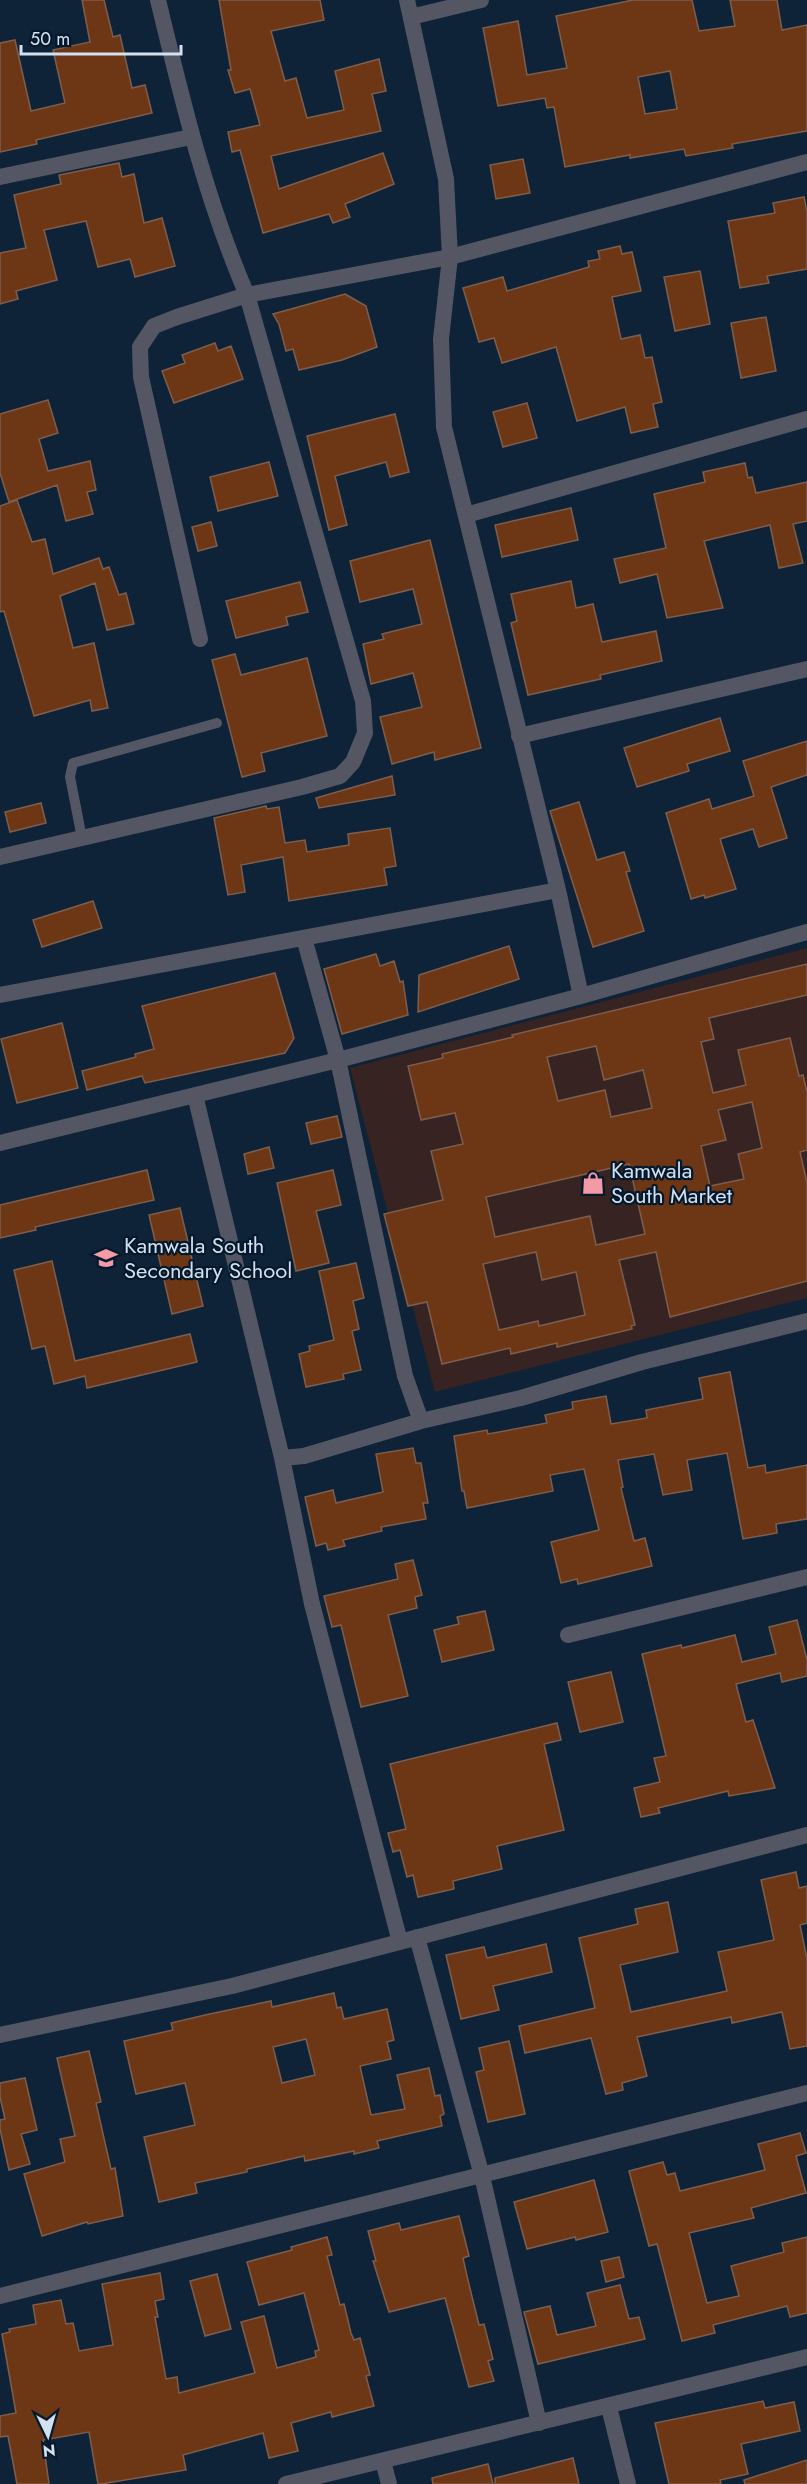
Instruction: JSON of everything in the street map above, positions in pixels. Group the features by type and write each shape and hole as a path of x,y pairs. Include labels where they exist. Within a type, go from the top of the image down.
{"street":[{"path":"0,857 340,776 353,762 365,733 363,701 247,295 230,256 191,137 158,0"},
{"path":"406,0 446,179 450,257 441,339 444,427 558,890 581,996"},
{"path":"411,17 481,0"},
{"path":"0,177 191,137"},
{"path":"201,639 141,377 140,346 154,326 177,316 247,295 450,257 807,162"},
{"path":"466,515 807,419"},
{"path":"519,736 807,669"},
{"path":"0,995 558,890"},
{"path":"0,1143 338,1060 807,933"},
{"path":"304,938 338,1060 405,1376 421,1421"},
{"path":"195,1095 282,1458 312,1604 400,1942"},
{"path":"282,1458 304,1456 421,1421 521,1398 642,1362 807,1321"},
{"path":"568,1635 807,1577"},
{"path":"0,2035 232,1986 807,1835"},
{"path":"417,1937 482,2176 539,2423"},
{"path":"0,2296 807,2093"},
{"path":"286,2484 807,2357"},
{"path":"609,2407 628,2484"},
{"path":"383,2461 389,2484"}],"lane":[{"path":"82,838 70,777 73,764 217,723"}],"shaded area":[{"name":"Kamwala South Market","path":"807,948 807,1298 435,1392 350,1068"}],"building":[{"path":"82,0 104,0 113,37 120,35 132,88 145,85 152,113 36,140 37,144 0,152 0,43 15,40 31,111 65,103 53,50 90,42"},
{"path":"219,0 320,0 324,20 271,31 285,81 296,78 307,118 344,110 335,71 379,59 386,91 372,94 381,131 271,156 279,189 383,153 394,184 345,204 350,217 333,223 329,214 263,233 240,150 232,152 228,132 260,125 250,89 235,93 228,70 231,70"},
{"path":"633,0 692,0 699,31 735,26 730,0 777,0 782,30 807,25 807,131 732,144 733,148 686,156 684,149 630,158 630,155 565,167 554,107 547,108 545,98 498,106 483,28 518,21 527,75 567,68 556,16","holes":["670,71 677,109 645,114 638,77"]},
{"path":"523,159 530,193 496,199 490,165"},
{"path":"119,163 122,177 134,174 144,223 162,218 175,266 135,277 130,259 98,267 86,221 44,230 57,280 16,291 18,299 0,304 0,253 26,248 14,195 61,184 59,175"},
{"path":"804,197 807,212 807,269 767,276 769,283 740,288 728,221 775,213 773,203"},
{"path":"620,246 622,254 632,252 641,291 612,297 621,339 640,335 645,358 652,357 662,402 653,404 658,427 631,433 625,407 577,421 556,347 502,363 494,338 479,342 463,288 503,277 507,291 589,267 588,261 600,259 598,251"},
{"path":"700,271 710,324 675,331 664,277"},
{"path":"345,294 366,306 377,347 342,360 299,370 293,349 286,351 279,324 273,314"},
{"path":"766,317 776,371 741,378 731,323"},
{"path":"215,343 218,351 231,346 243,379 174,403 162,371 185,363 182,355"},
{"path":"48,400 58,433 39,439 48,471 90,461 96,490 87,492 93,514 66,521 57,485 9,502 0,473 0,414"},
{"path":"527,403 537,438 503,447 493,412"},
{"path":"395,414 409,472 390,477 386,462 335,476 347,525 329,530 307,436"},
{"path":"269,462 278,496 218,511 210,477"},
{"path":"745,463 748,478 752,477 756,493 807,482 807,521 793,524 803,563 779,568 770,525 704,541 723,608 667,618 657,574 620,583 614,559 666,548 654,494 705,482 703,472"},
{"path":"17,500 32,542 45,539 53,574 99,558 103,569 109,567 119,595 126,593 134,624 107,630 95,583 60,596 73,648 94,643 108,708 92,711 90,700 34,716 4,611 0,612 0,506"},
{"path":"571,508 578,540 502,557 495,525"},
{"path":"211,522 217,546 198,551 192,527"},
{"path":"430,540 481,748 435,760 434,752 392,764 380,717 422,707 413,673 371,684 363,644 384,639 382,634 422,624 413,589 360,602 350,561"},
{"path":"571,581 576,608 593,604 602,642 656,631 662,661 600,675 601,679 528,695 511,623 517,621 511,594"},
{"path":"300,582 308,612 286,617 288,625 236,638 226,601"},
{"path":"235,654 241,675 307,658 327,736 261,753 265,771 242,777 212,660"},
{"path":"720,718 730,751 687,764 689,771 637,787 624,748"},
{"path":"807,741 807,775 771,787 787,838 759,847 753,829 720,839 736,889 705,898 704,895 691,899 666,813 709,799 712,809 754,796 743,761"},
{"path":"392,776 395,795 319,808 316,798"},
{"path":"579,802 597,860 624,852 630,871 626,872 644,931 593,947 550,811"},
{"path":"41,803 46,823 10,832 5,812"},
{"path":"266,806 267,809 279,807 285,843 305,840 307,852 349,845 348,834 390,828 396,866 384,868 387,885 289,901 283,857 241,865 245,892 228,895 214,818"},
{"path":"93,901 102,928 42,947 33,920"},
{"path":"509,946 519,979 418,1012 419,975"},
{"path":"376,954 380,966 394,961 400,982 403,981 408,1015 342,1034 324,969"},
{"name":"Kamwala South Market","path":"807,964 807,995 709,1018 714,1039 701,1042 713,1093 746,1085 738,1050 790,1038 799,1076 803,1075 807,1092 807,1150 800,1152 807,1183 807,1281 670,1317 656,1252 619,1260 635,1325 631,1326 632,1329 557,1347 557,1343 511,1354 510,1348 442,1364 427,1302 408,1306 384,1214 443,1200 431,1151 463,1144 455,1113 421,1120 408,1066 443,1058 442,1054 513,1037 512,1035","holes":["596,1046 604,1080 643,1070 652,1108 611,1117 605,1090 558,1101 547,1057","752,1102 762,1148 738,1154 744,1179 710,1186 701,1146 726,1140 718,1110","629,1164 645,1234 596,1245 590,1216 495,1237 486,1197","536,1252 542,1280 576,1272 585,1315 539,1326 538,1321 499,1330 483,1264"]},
{"path":"275,973 294,1038 285,1053 145,1083 142,1076 87,1090 82,1071 136,1057 135,1054 154,1049 142,1006"},
{"path":"62,1023 78,1088 17,1103 1,1039"},
{"path":"337,1116 342,1137 311,1144 306,1123"},
{"path":"269,1147 274,1168 248,1174 244,1154"},
{"path":"147,1170 154,1200 35,1227 36,1230 0,1238 0,1205"},
{"path":"333,1170 341,1205 316,1211 329,1263 296,1271 277,1183"},
{"path":"180,1208 203,1306 172,1314 149,1215"},
{"path":"52,1261 75,1361 190,1334 197,1362 87,1388 85,1376 54,1384 45,1346 32,1349 14,1270"},
{"path":"356,1263 364,1298 353,1301 359,1329 352,1331 361,1370 343,1374 344,1379 306,1387 299,1354 310,1351 309,1346 334,1340 319,1271"},
{"path":"730,1372 748,1468 765,1465 766,1473 807,1465 807,1519 776,1524 777,1533 743,1539 727,1453 687,1460 692,1490 663,1495 654,1454 618,1460 623,1487 621,1488 634,1541 645,1538 652,1566 578,1584 577,1579 561,1583 551,1542 599,1530 584,1469 550,1475 553,1491 467,1508 464,1491 462,1491 454,1436 487,1430 488,1434 547,1423 545,1415 573,1409 572,1402 606,1396 611,1424 647,1418 646,1410 703,1399 699,1378"},
{"path":"413,1448 416,1463 421,1463 428,1503 423,1503 426,1519 381,1527 382,1531 343,1540 345,1546 328,1550 326,1543 316,1546 305,1497 333,1490 336,1503 383,1492 376,1454"},
{"path":"413,1560 422,1595 415,1597 417,1608 388,1615 408,1696 361,1707 341,1625 332,1627 324,1596 398,1579 395,1564"},
{"path":"485,1611 494,1650 442,1662 434,1630 459,1624 457,1617"},
{"path":"797,1620 807,1660 807,1676 782,1682 780,1673 736,1684 746,1722 753,1720 775,1788 729,1796 728,1791 658,1808 660,1813 641,1817 634,1788 660,1782 654,1758 666,1756 642,1654 681,1645 682,1648 735,1635 742,1662 776,1654 769,1627"},
{"path":"611,1672 623,1722 580,1732 568,1682"},
{"path":"557,1723 561,1740 544,1744 564,1830 497,1846 502,1869 453,1881 454,1889 418,1897 413,1875 407,1877 400,1850 393,1852 388,1833 406,1829 390,1764"},
{"path":"796,1872 799,1888 807,1886 807,1923 800,1925 807,1959 807,2046 790,2049 782,2012 732,2023 731,2017 637,2037 647,2076 622,2083 623,2090 606,2094 591,2038 525,2053 519,2026 595,2008 579,1938 638,1924 635,1909 668,1902 678,1952 620,1965 631,2012 727,1991 718,1952 774,1940 761,1880"},
{"path":"546,1944 552,1972 493,1986 499,2010 461,2019 446,1955 484,1947 487,1958"},
{"path":"334,1993 337,2008 341,2007 344,2019 387,2009 394,2040 387,2042 391,2059 360,2066 371,2115 405,2109 397,2075 429,2068 435,2096 440,2095 444,2114 440,2116 442,2126 377,2141 379,2148 354,2154 354,2151 305,2161 304,2156 247,2169 247,2172 195,2183 197,2193 159,2202 144,2137 195,2125 185,2083 136,2094 124,2041 173,2030 171,2023 205,2015 271,2001 272,2007","holes":["306,2039 315,2075 282,2083 273,2047"]},
{"path":"509,2041 525,2114 488,2122 476,2072 484,2070 479,2048"},
{"path":"89,2051 101,2102 96,2103 111,2169 115,2168 123,2216 88,2224 87,2222 42,2236 24,2174 65,2162 60,2139 75,2136 57,2058"},
{"path":"25,2078 37,2130 21,2134 30,2164 9,2170 0,2129 0,2120 5,2119 0,2097 0,2083"},
{"path":"800,2133 806,2153 796,2156 806,2193 751,2208 754,2218 689,2233 707,2303 739,2296 731,2266 784,2252 782,2243 807,2237 807,2313 790,2317 787,2306 713,2325 715,2333 682,2341 657,2244 649,2246 629,2171 663,2162 667,2175 675,2173 680,2191 765,2170 758,2144"},
{"path":"594,2180 608,2232 576,2240 575,2237 527,2249 514,2202"},
{"path":"459,2216 469,2256 463,2258 467,2276 479,2325 484,2324 493,2359 488,2361 494,2381 469,2387 445,2298 389,2312 373,2261 376,2261 368,2231 399,2223 401,2230"},
{"path":"327,2237 332,2255 327,2256 340,2305 344,2304 354,2340 360,2338 370,2375 366,2376 374,2406 332,2417 331,2412 291,2423 298,2451 269,2458 263,2433 183,2455 186,2470 101,2484 98,2484 89,2432 43,2440 49,2484 17,2484 8,2436 0,2437 0,2416 16,2413 2,2334 10,2332 9,2329 36,2324 33,2305 61,2300 66,2324 73,2323 79,2351 113,2345 102,2284 160,2273 164,2299 155,2301 158,2317 155,2317 166,2379 177,2377 179,2393 255,2373 241,2322 264,2316 277,2368 316,2357 315,2351 319,2350 304,2293 259,2305 247,2262 292,2250 291,2247"},
{"path":"619,2257 624,2277 606,2282 601,2261"},
{"path":"217,2274 231,2329 205,2336 190,2281"},
{"path":"620,2285 629,2319 639,2317 645,2339 538,2364 524,2312 550,2306 557,2335 596,2326 587,2293"},
{"path":"763,2401 765,2408 794,2402 800,2431 741,2444 748,2474 720,2480 721,2484 669,2484 655,2423"},
{"path":"573,2458 579,2484 495,2484 495,2478"},
{"path":"807,2460 807,2484 745,2484 744,2480"},
{"path":"488,2464 493,2484 433,2484 432,2478"}],"place":[{"name":"Kamwala South Market","path":"593,1183"},
{"name":"Kamwala South Secondary School","path":"106,1258"}]}
